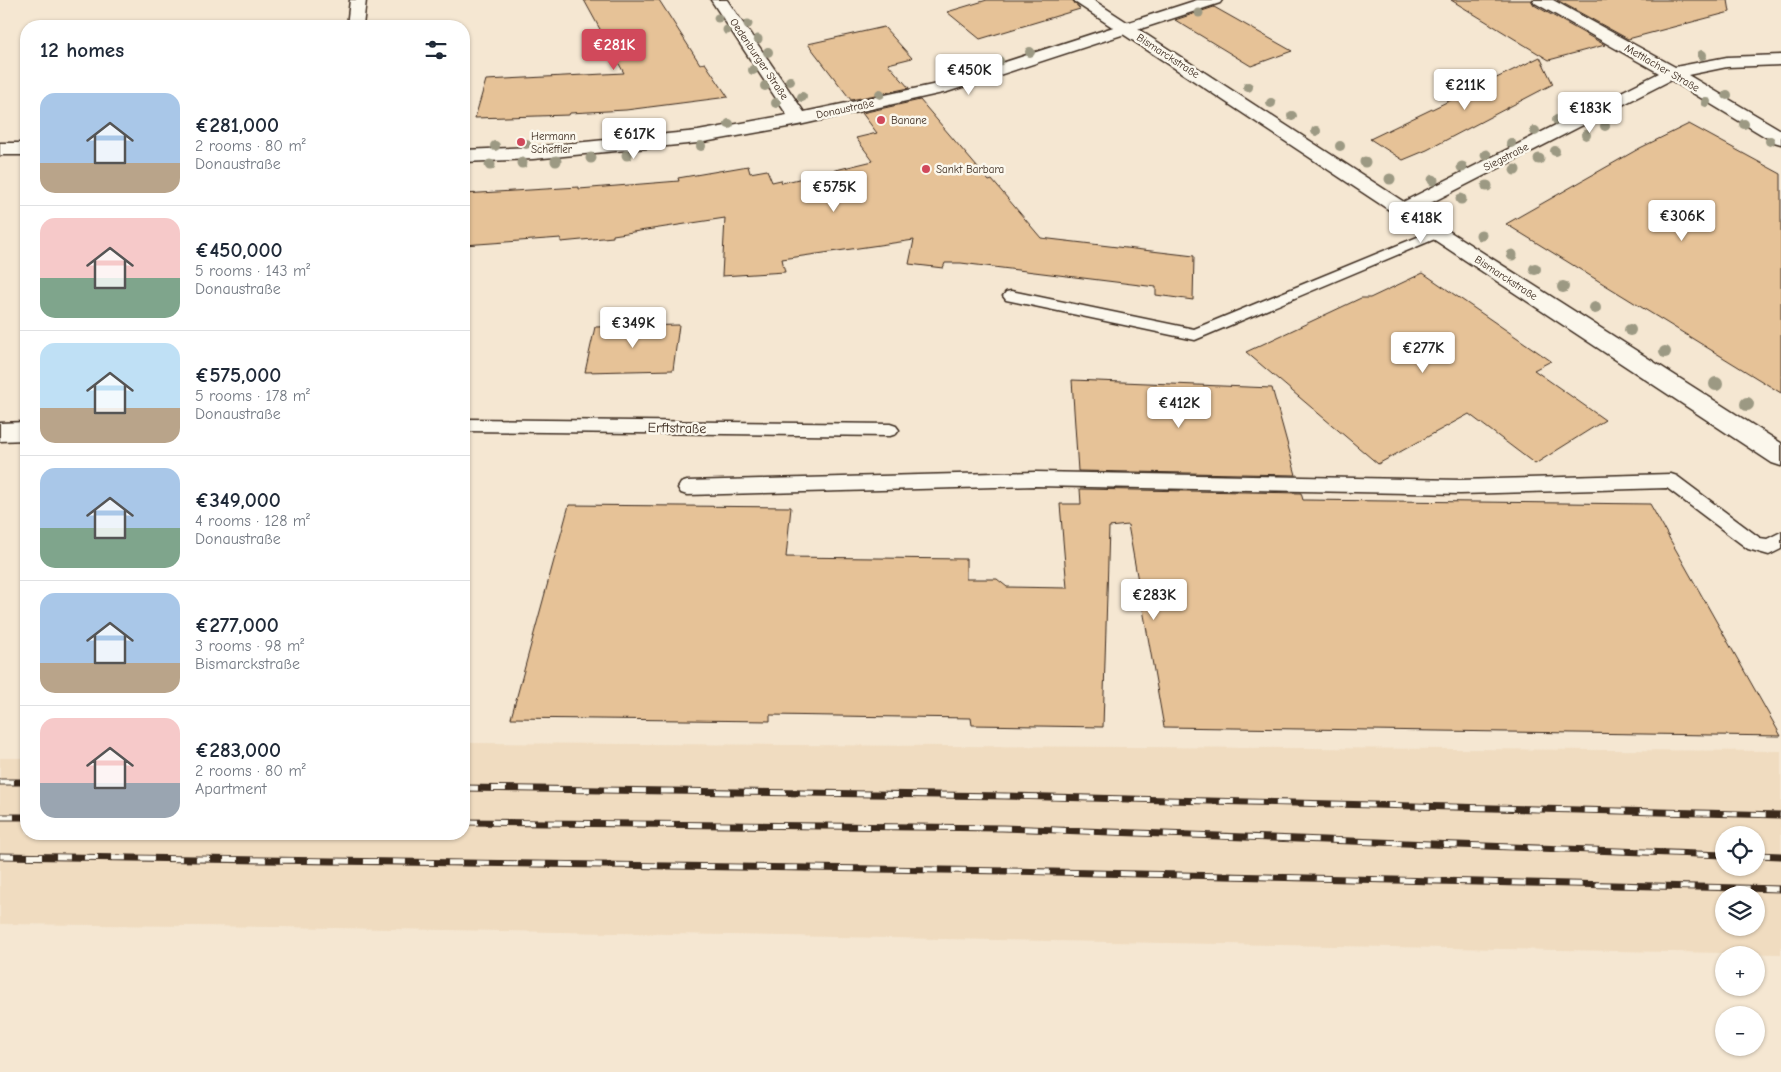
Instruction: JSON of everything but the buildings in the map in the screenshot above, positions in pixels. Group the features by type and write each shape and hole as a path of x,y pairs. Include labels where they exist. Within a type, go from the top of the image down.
{"street":[{"path":"356,20 358,0"},
{"name":"Oedenburger Straße","path":"719,0 799,119"},
{"name":"Bismarckstraße","path":"1082,0 1781,456"},
{"name":"Donaustraße","path":"470,156 533,153 698,137 799,119 941,88 1214,0"},
{"name":"Mettlacher Straße","path":"1542,0 1672,73 1781,138"},
{"name":"Siegstraße","path":"1402,210 1672,73 1727,62 1781,60"},
{"path":"0,149 20,150"},
{"path":"0,432 20,431"}],"lane":[{"path":"1011,296 1195,335 1437,233"},
{"name":"Erftstraße","path":"470,425 890,430"},
{"path":"687,488 1035,479 1460,487 1671,481 1755,544 1769,547 1781,540"}],"shaded area":[{"path":"470,743 1781,751 1781,954 1765,954 1765,946 1715,946 1715,953 278,927 0,924 0,758 20,758 20,840 470,840"}],"railway":[{"path":"0,782 20,782"},
{"path":"470,788 1005,796 1781,815"},
{"path":"0,817 20,817"},
{"path":"470,822 1002,828 1715,855"},
{"path":"1765,855 1781,856"},
{"path":"0,856 1009,871 1781,889"}],"place":[{"name":"Banane","path":"881,120"},
{"name":"Hermann Scheffler","path":"521,142"},
{"name":"Sankt Barbara","path":"926,169"}]}
